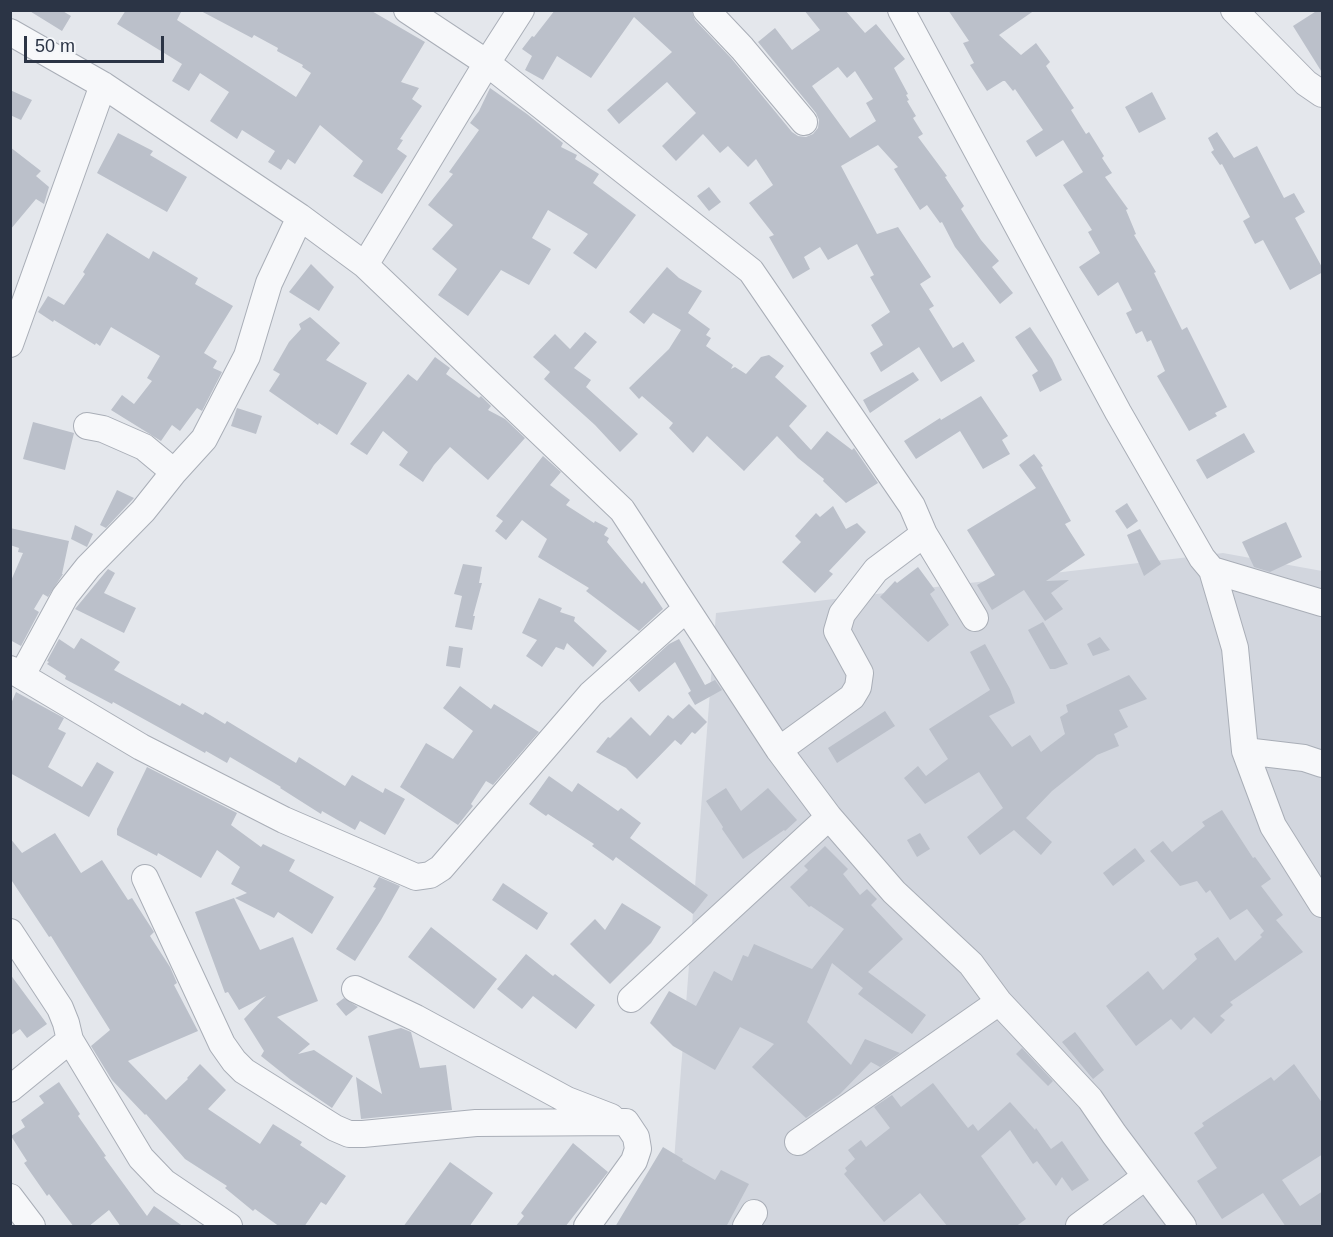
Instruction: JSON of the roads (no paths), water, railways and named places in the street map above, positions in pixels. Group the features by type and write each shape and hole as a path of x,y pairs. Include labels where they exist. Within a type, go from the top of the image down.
{"street":[{"path":"407,10 487,63 758,279 912,506 924,534 975,618"},
{"path":"366,265 521,10"},
{"path":"706,10 742,48 804,122"},
{"path":"901,10 1118,412 1202,558 1212,570 1235,648 1245,751 1273,826 1323,904"},
{"path":"1234,10 1306,83 1323,94"},
{"path":"10,32 103,85 300,217 366,265 622,510 779,750 829,817 894,892 971,964 999,1002 1090,1098 1183,1227"},
{"path":"10,344 103,85"},
{"path":"300,217 269,283 247,356 204,439 143,511 88,567 65,596 16,672 162,757 284,820 417,878 441,868 591,694 686,609"},
{"path":"87,426 103,429 144,447 174,472"},
{"path":"779,750 852,697 858,687 860,673 837,631 843,614 876,570 924,534"},
{"path":"1212,570 1323,603"},
{"path":"1245,751 1305,758 1323,764"},
{"path":"631,999 829,817"},
{"path":"145,878 222,1044 234,1061 244,1071 335,1128 350,1134 363,1134 476,1123 626,1122"},
{"path":"10,932 60,1008 70,1040 141,1158 164,1182 229,1227"},
{"path":"355,989 416,1018 567,1100 626,1122 636,1137 638,1149 634,1161 587,1227"},
{"path":"798,1142 999,1002"},
{"path":"10,1089 70,1040"},
{"path":"1079,1227 1145,1177"},
{"path":"11,1197 32,1227"}]}
